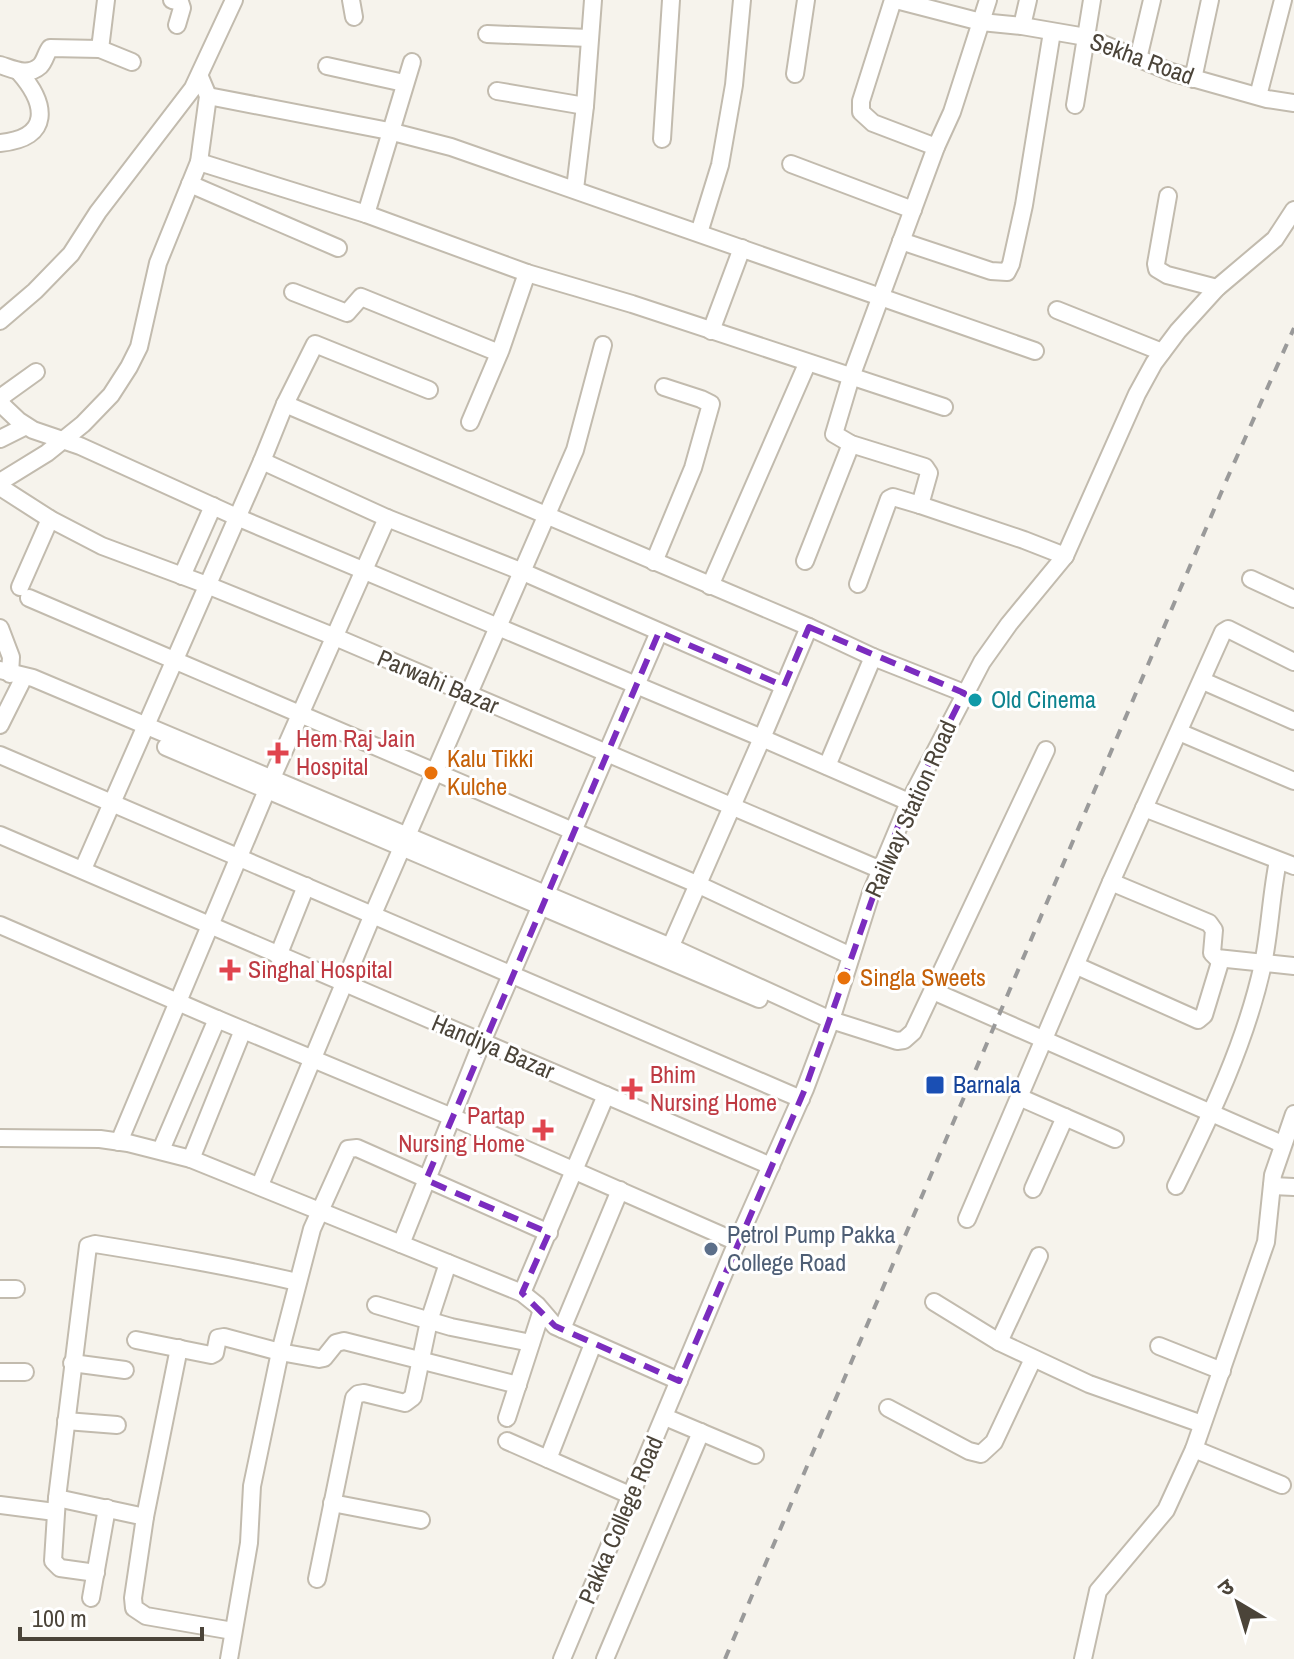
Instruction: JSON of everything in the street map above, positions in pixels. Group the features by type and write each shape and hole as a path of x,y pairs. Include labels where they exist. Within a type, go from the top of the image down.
{"street":[{"path":"100,49 106,0"},
{"path":"172,0 180,2 182,8 177,25"},
{"path":"0,321 71,254 98,212 200,77 234,0"},
{"path":"575,189 593,0"},
{"path":"662,139 671,0"},
{"path":"699,233 720,165 734,85 742,0"},
{"path":"795,74 806,0"},
{"path":"920,505 929,473 925,467 851,444 836,437 833,430 936,147 952,112 988,0"},
{"path":"1022,26 1028,0"},
{"path":"1075,105 1092,0"},
{"path":"1138,59 1152,0"},
{"path":"1193,79 1210,0"},
{"path":"1258,96 1283,0"},
{"path":"902,1 861,101 861,112 873,123 936,147"},
{"name":"Sekha Road","path":"902,1 981,22 1086,37 1193,79 1294,103"},
{"path":"901,241 991,271 1007,272 1024,205 1052,32"},
{"path":"487,34 589,38"},
{"path":"0,65 19,72 38,67 52,47 100,49 132,62"},
{"path":"366,214 412,62"},
{"path":"327,66 404,83"},
{"path":"0,143 26,138 39,118 39,101 19,72"},
{"path":"0,484 64,441 97,412 122,381 139,347 158,263 199,162 208,96 200,77"},
{"path":"497,91 585,106"},
{"path":"208,96 389,131 451,147 1035,351"},
{"path":"199,162 366,214 527,273 944,407"},
{"path":"791,164 913,210"},
{"path":"190,184 338,248"},
{"path":"1168,196 1157,269 1167,275 1217,288"},
{"name":"Railway Station Road","path":"771,1166 801,1099 829,1024 881,870 909,802 964,693 995,643 1065,556 1137,394 1162,352 1217,288 1275,239 1294,210"},
{"path":"711,331 742,248"},
{"path":"470,422 499,353 527,273"},
{"path":"293,292 347,313 361,297 499,353"},
{"path":"1057,310 1162,352"},
{"path":"83,869 310,350 316,343 429,390"},
{"path":"260,1185 373,914 575,450 603,345"},
{"path":"710,586 807,364"},
{"path":"36,372 4,395 0,402 26,426 909,802"},
{"path":"654,562 693,468 711,404 664,387"},
{"path":"285,404 873,657 964,693"},
{"path":"0,439 26,426"},
{"path":"805,561 851,444"},
{"path":"262,461 387,518 523,572 784,686"},
{"name":"Parwahi Bazar","path":"0,484 50,519 102,546 335,637 881,870"},
{"path":"858,584 889,499 895,497 1065,556"},
{"path":"182,576 213,506"},
{"path":"119,1142 269,783 387,518"},
{"path":"50,519 24,592 301,715 699,885 851,956"},
{"path":"1251,579 1294,599"},
{"path":"668,952 809,627"},
{"path":"0,628 11,657 0,725"},
{"path":"967,1219 1111,882 1223,632 1227,629 1294,662"},
{"path":"401,1244 482,1042 659,632"},
{"path":"827,766 873,657"},
{"path":"10,675 668,952 829,1024 889,1040 904,1040 913,1032 1046,750"},
{"path":"1203,681 1294,721"},
{"path":"1179,732 1294,781"},
{"path":"0,755 801,1099"},
{"path":"1144,808 1286,863 1263,964 1243,1033 1211,1115 1176,1186"},
{"name":"Handiya Bazar","path":"0,835 771,1166"},
{"path":"1111,882 1209,923 1214,930 1212,953 1221,959 1294,966"},
{"path":"278,956 306,886"},
{"path":"0,925 737,1242"},
{"path":"1077,966 1198,1020 1204,1015 1221,959"},
{"path":"933,991 1282,1144"},
{"path":"161,1150 217,1019"},
{"path":"191,1159 243,1030"},
{"path":"522,1293 606,1095"},
{"path":"1019,1097 1115,1139"},
{"path":"1083,1659 1098,1591 1166,1510 1194,1449 1266,1242 1272,1186 1282,1144 1294,1114"},
{"path":"1033,1189 1065,1117"},
{"path":"0,1138 100,1139 191,1159 522,1293 537,1305 548,1320 562,1329 679,1381 771,1166"},
{"path":"229,1659 249,1543 252,1486 280,1352 319,1209 345,1153 351,1147 549,1233"},
{"path":"1272,1186 1294,1187"},
{"path":"562,1329 620,1190"},
{"path":"96,1573 60,1568 53,1564 56,1505 72,1363 86,1250 90,1244 241,1269 297,1282"},
{"path":"999,1342 1039,1256"},
{"path":"317,1579 354,1398 364,1393 405,1403 410,1401 429,1321 448,1263"},
{"path":"934,1302 1033,1359 1089,1384 1202,1424"},
{"path":"376,1305 429,1321 531,1343"},
{"path":"507,1418 541,1313"},
{"path":"136,1340 213,1355 221,1337 280,1352 324,1358 336,1343 344,1341 518,1385"},
{"path":"548,1459 593,1344"},
{"path":"1159,1346 1222,1371"},
{"path":"179,1348 145,1517 134,1608 146,1616 233,1631"},
{"path":"888,1408 969,1451 981,1454 994,1442 1033,1359"},
{"path":"72,1363 125,1370"},
{"path":"0,1372 25,1372"},
{"name":"Pakka College Road","path":"562,1659 679,1381"},
{"path":"665,1417 755,1455"},
{"path":"66,1421 117,1425"},
{"path":"605,1659 701,1432"},
{"path":"507,1441 632,1496"},
{"path":"1194,1449 1282,1485"},
{"path":"332,1503 421,1520"},
{"path":"0,1505 107,1508 145,1517"},
{"path":"91,1598 107,1508"}],"highlighted area":[{"path":"809,627 964,693 898,826 805,1089 679,1381 555,1326 522,1293 549,1233 426,1180 659,632 784,686"}],"railway":[{"path":"725,1659 1294,328"}],"place":[{"name":"Old Cinema","path":"975,700"},
{"name":"Hem Raj Jain Hospital","path":"278,753"},
{"name":"Kalu Tikki Kulche","path":"431,773"},
{"name":"Singhal Hospital","path":"230,970"},
{"name":"Singla Sweets","path":"844,978"},
{"name":"Barnala","path":"935,1085"},
{"name":"Bhim Nursing Home","path":"632,1089"},
{"name":"Partap Nursing Home","path":"543,1130"},
{"name":"Petrol Pump Pakka College Road","path":"711,1249"}]}
